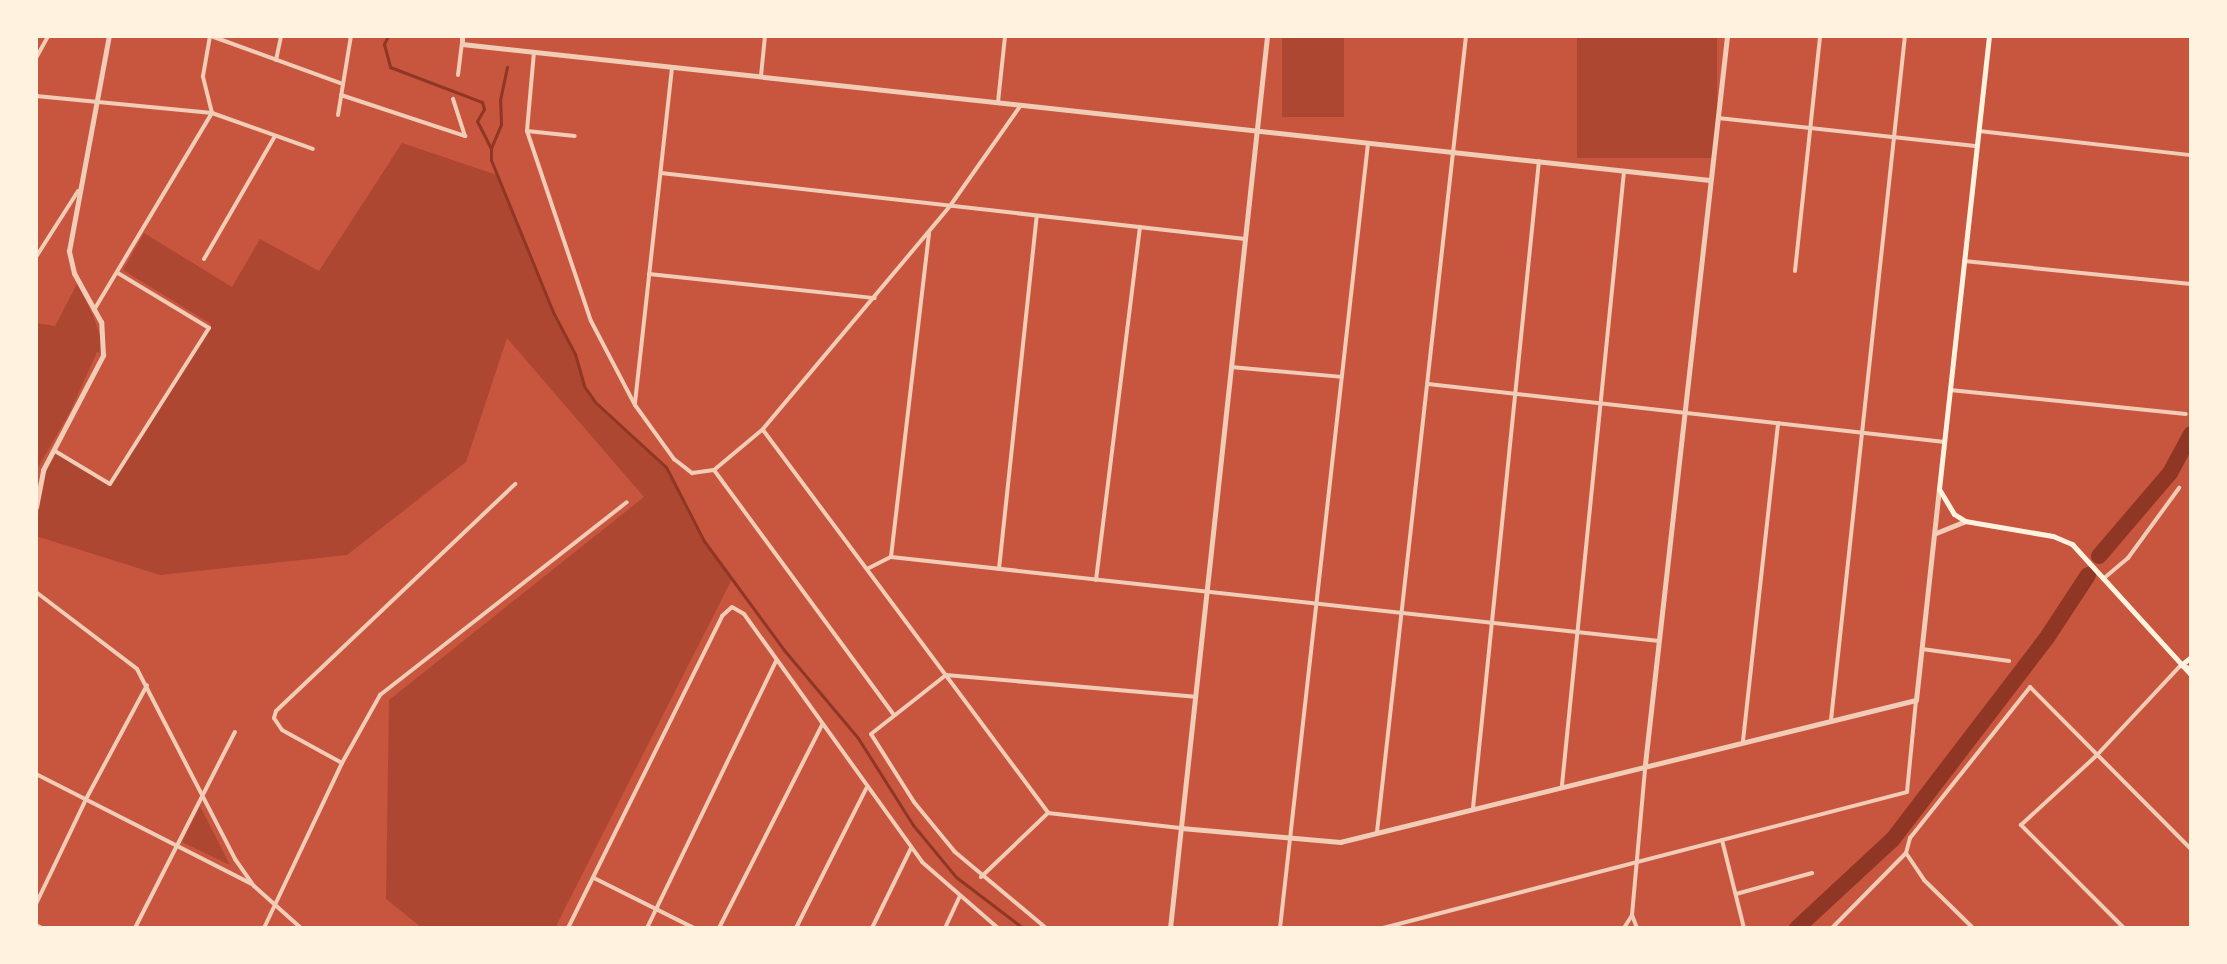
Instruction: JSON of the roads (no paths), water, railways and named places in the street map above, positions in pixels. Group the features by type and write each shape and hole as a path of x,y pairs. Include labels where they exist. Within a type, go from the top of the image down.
{"main road":[{"path":"1989,36 1939,489 1954,514 1965,521 2060,538 2078,549 2191,675"},
{"path":"2181,665 2191,657"},
{"path":"2181,665 2191,669"}],"street":[{"path":"36,58 48,36"},
{"path":"36,507 43,470 103,355 103,330 69,258 78,191 109,36"},
{"path":"94,310 212,113 203,76 210,36 343,84"},
{"path":"276,60 281,36"},
{"path":"338,115 351,36"},
{"path":"458,75 462,36"},
{"path":"761,76 765,36"},
{"path":"998,102 1005,36"},
{"path":"1170,928 1267,36"},
{"path":"1377,832 1466,36"},
{"path":"1637,928 1632,915 1645,764 1727,36"},
{"path":"1795,271 1820,36"},
{"path":"1831,720 1905,36"},
{"path":"462,44 1710,180"},
{"path":"534,52 527,131 591,321 635,405 674,459 692,473 714,470 763,429 950,206 1021,105"},
{"path":"635,405 672,67"},
{"path":"341,95 465,136 453,99"},
{"path":"36,96 212,113 313,149"},
{"path":"1718,118 1977,146"},
{"path":"527,131 575,136"},
{"path":"1979,131 2191,155"},
{"path":"204,259 276,135"},
{"path":"1280,928 1368,143"},
{"path":"1473,808 1539,161"},
{"path":"1562,785 1624,171"},
{"path":"661,173 1245,239"},
{"path":"36,257 78,191"},
{"path":"999,569 1037,216"},
{"path":"1096,580 1140,227"},
{"path":"891,557 929,231"},
{"path":"1964,261 2191,284"},
{"path":"55,451 110,484 209,328 118,273"},
{"path":"649,274 875,298"},
{"path":"1231,367 1342,377"},
{"path":"1428,384 1945,442"},
{"path":"1950,390 2186,414"},
{"path":"1743,741 1778,423"},
{"path":"763,429 1048,813 1340,842 1645,764 1916,700"},
{"path":"714,470 894,715"},
{"path":"342,763 282,730 274,718 282,703 515,484"},
{"path":"2103,579 2128,558 2179,488"},
{"path":"1383,928 1907,792 1939,489"},
{"path":"264,928 342,763 380,695 627,502"},
{"path":"1935,534 1965,521"},
{"path":"867,569 891,557 1659,641"},
{"path":"36,592 127,659 147,685 200,796 254,886"},
{"path":"568,928 722,616 732,607 744,614 911,848 998,928"},
{"path":"1922,649 2009,661"},
{"path":"647,928 776,661"},
{"path":"2124,928 2021,825 2097,755 2181,665"},
{"path":"1046,928 981,877 955,852 914,802 871,734 946,675 1195,697"},
{"path":"36,904 86,799 147,685"},
{"path":"1832,928 1906,853 1910,838 2030,687 2191,849"},
{"path":"719,928 822,725"},
{"path":"135,928 235,732"},
{"path":"36,774 254,886 301,928"},
{"path":"796,928 866,789"},
{"path":"981,877 1048,813"},
{"path":"1722,840 1744,928"},
{"path":"872,928 911,848"},
{"path":"1906,853 1924,880 1973,928"},
{"path":"1736,894 1812,873"},
{"path":"594,878 694,928"},
{"path":"945,928 960,896"},
{"path":"1624,928 1632,915"},
{"path":"36,925 42,928"}],"waterway":[{"path":"388,36 384,44 390,67 482,102 484,109 477,121 491,149 491,160 554,314 575,354 584,386 595,402 666,467 704,541 784,650 858,738 913,825 956,877 1023,928"},
{"path":"491,148 501,124 500,100 507,67"},
{"path":"2099,556 2170,473 2191,434"},
{"path":"1797,928 1893,839 2048,636 2088,575"}]}
